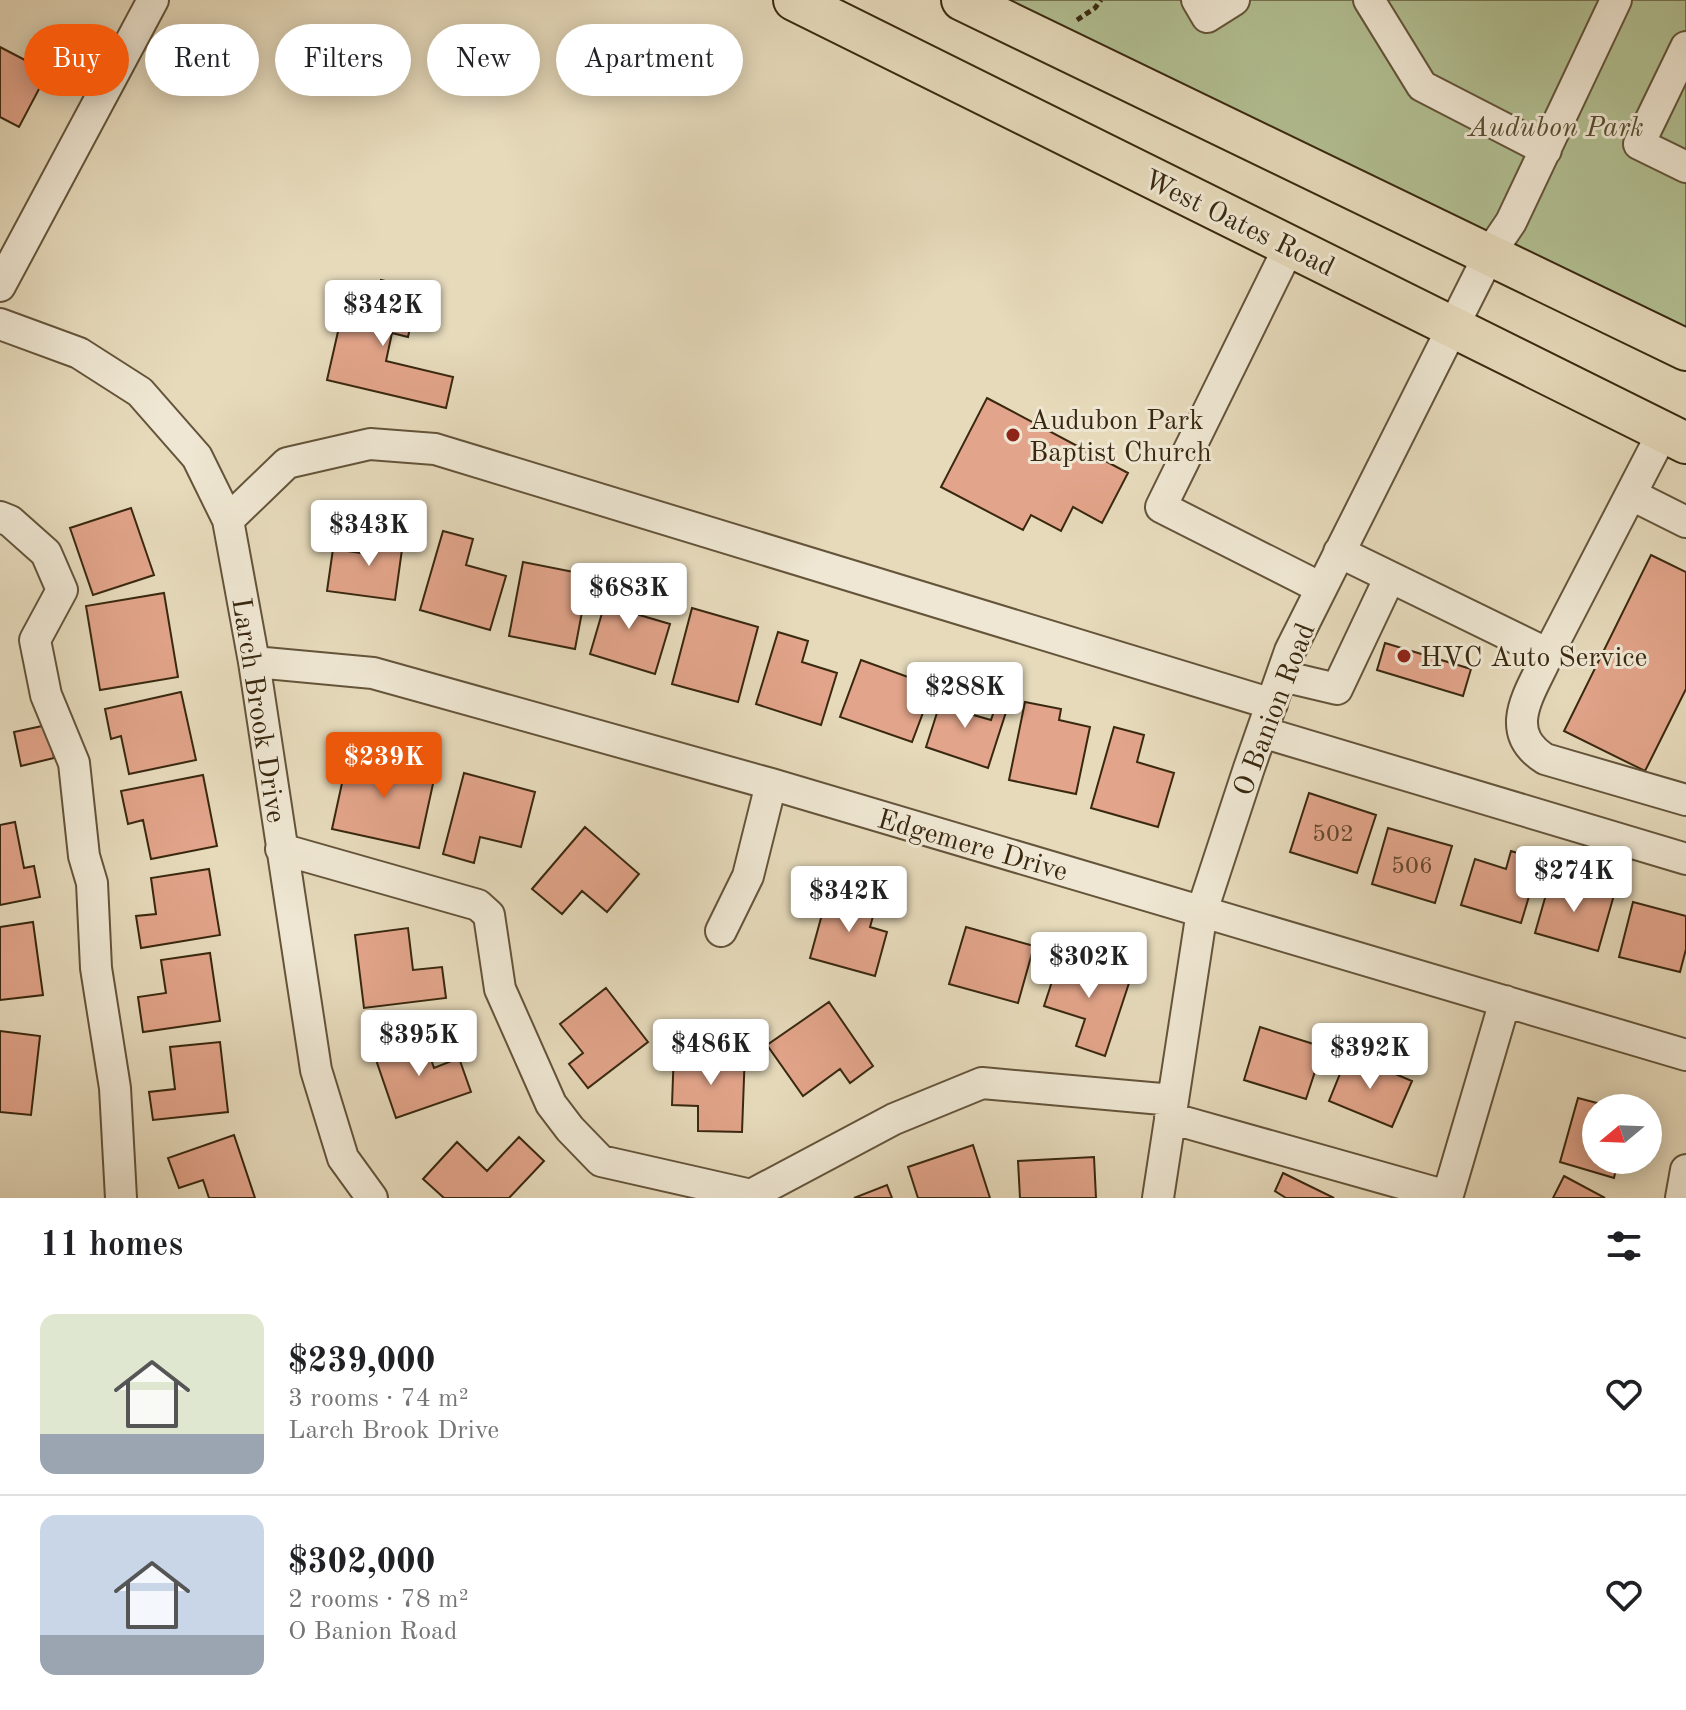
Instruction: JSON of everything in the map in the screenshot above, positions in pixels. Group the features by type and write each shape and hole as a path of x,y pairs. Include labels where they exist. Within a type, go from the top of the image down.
{"main road":[{"name":"West Oates Road","path":"794,0 1675,437"},
{"path":"962,0 1686,350"}],"street":[{"path":"0,286 153,0"},
{"path":"1197,0 1207,17 1234,0"},
{"path":"1369,0 1422,86 1546,150"},
{"name":"O Banion Road","path":"1158,1198 1202,911 1290,651 1490,253 1511,222 1616,0"},
{"path":"1686,47 1639,144 1686,167"},
{"path":"1289,247 1161,507 1321,588"},
{"name":"Larch Brook Drive","path":"0,324 79,353 140,392 197,457 228,520 254,662 316,1070 343,1158 372,1198"},
{"path":"1675,437 1632,495 1548,654 1521,714 1523,737 1527,745 1545,759 1686,800"},
{"path":"228,520 287,463 370,444 435,449 1272,704 1686,859"},
{"path":"1632,495 1686,522"},
{"path":"0,517 10,521 46,553 62,590 35,640 46,695 74,763 84,856 92,883 96,968 115,1088 121,1198"},
{"path":"1339,552 1548,654"},
{"path":"1272,704 1337,689 1390,577"},
{"name":"Edgemere Drive","path":"254,662 373,673 771,784 1686,1055"},
{"path":"721,931 748,876 771,784"},
{"path":"281,849 478,905 489,915 500,989 551,1104 570,1129 601,1161 751,1195 894,1119 982,1083 1172,1109 1447,1197 1505,1001"},
{"path":"1681,1198 1686,1170"}],"path":[{"path":"1071,24 1095,8 1101,0"}],"green space":[{"name":"Audubon Park","path":"1005,0 1686,0 1686,333"}],"building":[{"path":"0,47 24,60 24,96 35,96 19,127 0,117"},
{"path":"381,280 419,289 408,337 392,333 386,361 453,377 446,408 327,380 347,292 376,299"},
{"name":"Audubon Park Baptist Church","path":"987,398 1128,473 1102,523 1073,507 1061,531 1031,515 1023,530 941,487"},
{"path":"131,508 154,575 93,595 70,528"},
{"path":"372,530 404,535 395,600 327,591 333,549 369,554"},
{"path":"443,531 473,539 466,565 506,576 490,630 420,610"},
{"path":"1651,555 1686,572 1686,689 1645,771 1564,731"},
{"path":"523,562 589,575 575,649 509,636"},
{"path":"612,579 643,589 636,614 670,624 655,674 590,654"},
{"path":"164,593 178,677 100,690 86,606"},
{"path":"692,608 758,627 738,702 672,684"},
{"path":"778,632 808,641 802,662 837,673 821,725 756,704"},
{"name":"HVC Auto Service","path":"1385,643 1471,669 1463,696 1377,670"},
{"path":"861,660 933,686 912,742 840,717"},
{"path":"945,688 975,698 970,714 991,720 995,708 1006,712 988,768 926,747"},
{"path":"181,692 196,760 129,774 121,736 111,739 105,709"},
{"path":"1025,702 1061,709 1059,720 1090,727 1076,794 1009,780"},
{"path":"47,725 54,758 21,766 14,732"},
{"path":"1114,727 1144,735 1137,762 1174,773 1158,827 1091,808"},
{"path":"349,751 436,770 419,848 332,829"},
{"path":"464,773 535,792 521,847 480,837 474,863 443,854"},
{"path":"203,775 217,846 151,859 143,820 128,824 121,791"},
{"path":"1309,793 1376,815 1357,873 1290,852"},
{"path":"15,822 24,868 34,866 40,897 0,905 0,825"},
{"path":"585,827 639,874 607,912 582,891 562,914 532,889"},
{"path":"1388,828 1452,846 1435,903 1372,884"},
{"path":"1511,851 1540,860 1521,923 1461,905 1475,859 1506,869"},
{"path":"209,869 220,935 141,948 136,916 156,914 151,878"},
{"path":"1551,877 1614,895 1598,951 1535,933"},
{"path":"829,889 877,902 870,927 887,932 875,976 810,958"},
{"path":"1633,902 1686,916 1686,949 1680,972 1619,957"},
{"path":"33,922 43,995 0,1000 0,927"},
{"path":"966,927 1034,946 1018,1003 949,984"},
{"path":"408,928 413,970 442,967 446,998 364,1008 355,935"},
{"path":"210,953 220,1021 143,1032 138,997 166,993 161,960"},
{"path":"1061,954 1131,977 1105,1056 1076,1046 1085,1019 1044,1006"},
{"path":"606,988 648,1042 588,1088 569,1064 583,1053 560,1024"},
{"path":"829,1002 873,1066 850,1083 840,1069 803,1096 767,1045"},
{"path":"1260,1027 1323,1047 1306,1099 1244,1080"},
{"path":"0,1031 40,1036 31,1115 0,1112"},
{"path":"423,1036 434,1068 459,1058 471,1092 396,1118 374,1054"},
{"path":"220,1042 228,1112 153,1120 149,1092 175,1089 170,1047"},
{"path":"674,1049 745,1051 742,1132 698,1131 698,1106 672,1105"},
{"path":"1348,1054 1412,1081 1392,1127 1329,1101"},
{"path":"1578,1098 1582,1099 1582,1169 1560,1162"},
{"path":"234,1135 255,1198 209,1198 203,1180 179,1188 168,1158"},
{"path":"519,1137 544,1161 509,1198 444,1198 423,1179 457,1142 487,1171"},
{"path":"973,1145 990,1198 918,1198 908,1167"},
{"path":"1094,1157 1096,1198 1020,1198 1018,1161"},
{"path":"1283,1173 1334,1198 1286,1198 1275,1191"},
{"path":"1564,1176 1605,1198 1553,1198"},
{"path":"887,1185 892,1198 854,1198"}],"place":[{"name":"Audubon Park Baptist Church","path":"1013,435"},
{"name":"HVC Auto Service","path":"1404,656"}]}
